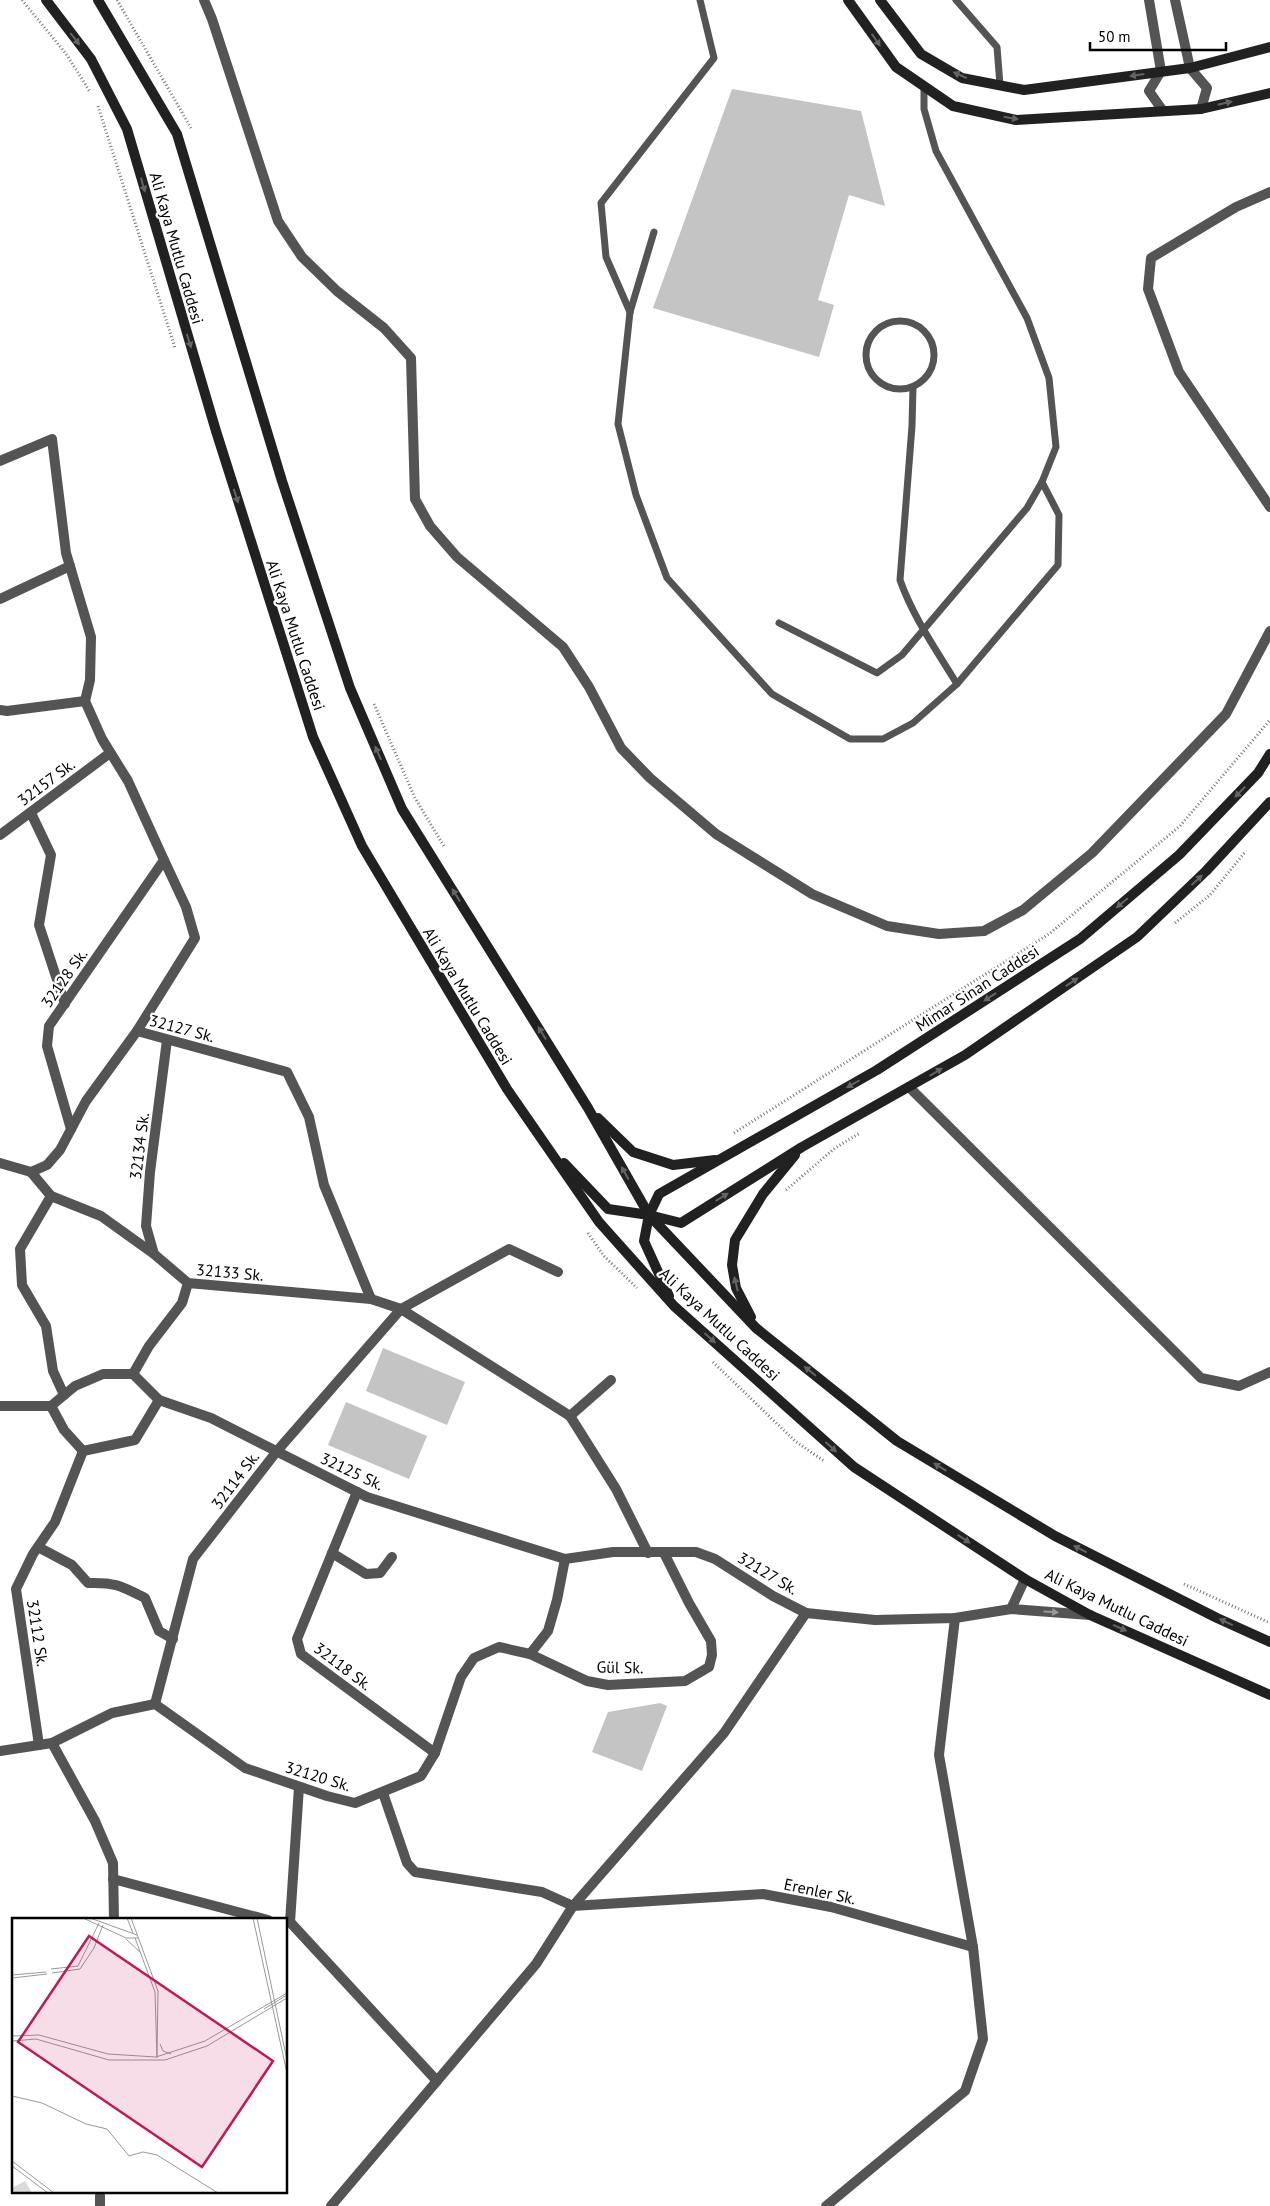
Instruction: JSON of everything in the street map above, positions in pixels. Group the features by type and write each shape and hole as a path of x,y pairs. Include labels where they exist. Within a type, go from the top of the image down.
{"main road":[{"name":"Ali Kaya Mutlu Caddesi","path":"46,0 91,59 127,129 216,431 313,737 362,846 507,1089 599,1222 674,1306 854,1467 1025,1579 1090,1615 1270,1695"},
{"name":"Ali Kaya Mutlu Caddesi","path":"98,0 177,134 282,480 350,688 402,808 588,1108 649,1215 756,1328 897,1441 1055,1536 1217,1618 1270,1642"},
{"path":"848,0 896,67 953,106 1016,120 1201,108 1270,93"},
{"path":"880,0 921,54 962,78 1024,90 1190,68 1270,47"},
{"name":"Mimar Sinan Caddesi","path":"649,1215 659,1194 878,1070 1080,939 1179,855 1258,773 1270,754"},
{"path":"541,1139 608,1209 649,1215 681,1223 802,1147 965,1055 1137,937 1206,871 1270,802"},
{"path":"588,1108 633,1152 673,1166 720,1159"},
{"path":"756,1328 736,1288 732,1265 736,1240 763,1194 802,1147"},
{"path":"649,1215 644,1241 674,1306"}],"street":[{"path":"204,0 212,19 278,221 302,257 336,291 384,328 412,358 415,499 430,526 457,557 562,647 590,687 621,748 650,778 716,834 812,894 887,926 939,934 984,931 1023,910 1092,853 1226,714 1270,631"},
{"path":"1149,0 1162,72 1148,91 1163,111"},
{"path":"1175,0 1190,68 1207,88 1201,108"},
{"path":"1270,192 1236,207 1151,258 1148,290 1179,372 1270,508"},
{"path":"0,461 52,438 66,553 91,637 90,680 85,701 7,711 0,710"},
{"path":"0,599 70,566"},
{"name":"32127 Sk.","path":"85,701 102,739 128,782 186,907 195,938 137,1031 286,1072 309,1117 324,1185 371,1299"},
{"name":"32157 Sk.","path":"0,835 110,753"},
{"path":"31,812 51,855 39,925 65,1004"},
{"name":"32128 Sk.","path":"71,1130 47,1046 49,1026 164,860"},
{"path":"0,1163 31,1172 47,1164 60,1150 86,1101 137,1031"},
{"name":"32134 Sk.","path":"154,1254 146,1226 150,1172 167,1040"},
{"path":"909,1088 1201,1378 1238,1386 1270,1372"},
{"name":"32133 Sk.","path":"31,1172 51,1196 101,1216 154,1254 188,1283 371,1299 402,1309"},
{"path":"51,1196 20,1249 22,1285 46,1326 53,1371 64,1395"},
{"name":"32114 Sk.","path":"155,1704 193,1559 276,1450 402,1309 509,1249 558,1272"},
{"path":"0,1406 51,1406 75,1386 102,1374 133,1374 149,1346 182,1303 188,1283"},
{"path":"402,1309 570,1416 616,1489 648,1552"},
{"name":"32125 Sk.","path":"133,1374 160,1400 211,1418 357,1492 447,1523 565,1559 613,1552 648,1552"},
{"path":"570,1416 611,1380"},
{"path":"51,1406 64,1430 83,1451 136,1440 160,1400"},
{"name":"32112 Sk.","path":"39,1745 16,1589 38,1547 55,1522 83,1451"},
{"name":"32118 Sk.","path":"357,1492 298,1639 301,1654 435,1753"},
{"path":"38,1547 72,1565 88,1583 110,1582 145,1598 159,1632 173,1639"},
{"name":"32127 Sk.","path":"648,1552 696,1552 715,1559 773,1596 806,1613 875,1620 955,1618 1011,1609 1090,1615"},
{"path":"332,1553 366,1574 380,1573 392,1557"},
{"name":"Gül Sk.","path":"530,1654 587,1681 608,1685 685,1681 708,1667 712,1655 710,1641 664,1553"},
{"path":"530,1654 548,1631 557,1600 565,1559"},
{"path":"1011,1609 1025,1579"},
{"path":"331,2206 536,1964 573,1906 724,1733 806,1613"},
{"path":"826,2206 965,2091 983,2039 973,1946 939,1755 955,1618"},
{"name":"32120 Sk.","path":"155,1704 245,1768 299,1787 356,1803 421,1776 435,1753 461,1677 474,1658 499,1647 530,1654"},
{"path":"0,1751 52,1743 112,1713 155,1704"},
{"path":"52,1743 95,1821 113,1863 114,1918"},
{"path":"299,1787 288,1922 437,2081"},
{"name":"Erenler Sk.","path":"383,1793 408,1863 415,1872 542,1892 573,1906 763,1894 831,1907 973,1946"},
{"path":"113,1878 261,1918"}],"lane":[{"path":"630,312 606,257 601,203 714,58 700,0"},
{"path":"956,0 997,47 1000,85"},
{"path":"779,623 878,673 902,655 1027,508 1042,482 1056,447 1049,378 1027,318 936,151 924,109 924,86"},
{"path":"654,232 630,312 618,424 636,495 667,578 772,694 850,739 883,739 913,723 957,684 1058,565 1059,514 1042,482"},
{"path":"894,322 905,322 916,325 925,331 931,340 934,351 934,363 930,373 923,381 913,387 902,390 891,388 880,383 872,375 866,354 869,342 884,325 894,322"},
{"path":"913,387 912,426 900,580 906,597 957,684"}],"path":[{"path":"22,0 67,55 92,94"},
{"path":"117,0 190,124 193,134"},
{"path":"97,102 178,356"},
{"path":"370,695 415,798 445,849"},
{"path":"728,1137 1049,934 1180,826 1270,720"},
{"path":"1172,925 1210,895 1252,844"},
{"path":"779,1196 835,1148 868,1127"},
{"path":"587,1232 604,1256 639,1290"},
{"path":"710,1359 795,1441 827,1463"},
{"path":"1176,1580 1270,1622"}],"building":[{"path":"732,89 861,111 885,206 849,195 818,300 834,305 819,357 653,308"},
{"path":"383,1348 465,1382 447,1425 366,1391"},
{"path":"346,1402 427,1436 409,1479 328,1445"},
{"path":"660,1703 667,1706 642,1771 592,1752 608,1712"}]}
